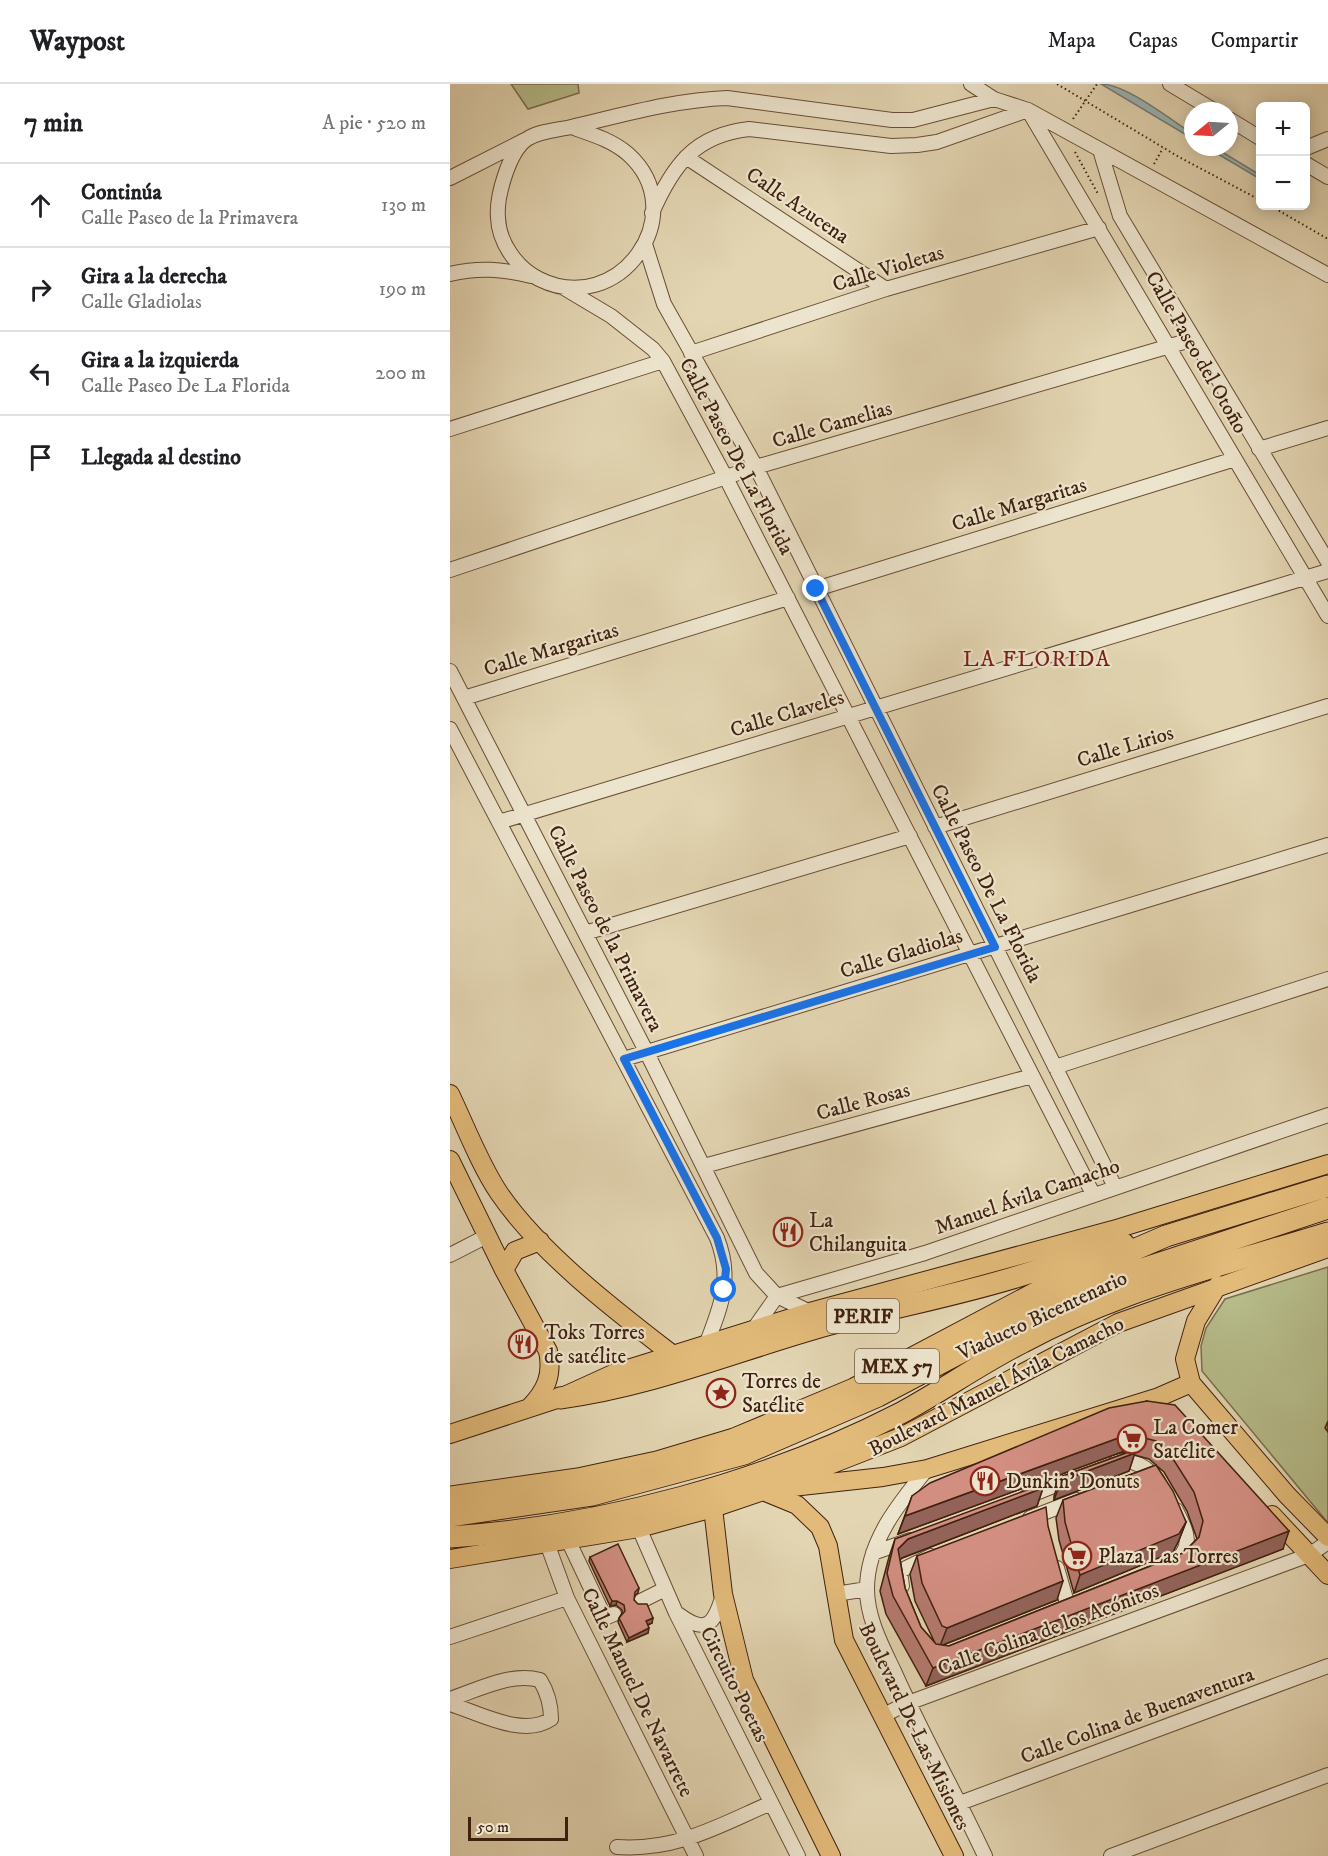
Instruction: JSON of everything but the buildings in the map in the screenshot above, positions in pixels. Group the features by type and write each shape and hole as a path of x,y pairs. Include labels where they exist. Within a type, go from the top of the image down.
{"highway":[{"name":"MEX 57","path":"450,1497 578,1479 657,1462 734,1439 854,1389 1043,1289 1166,1236 1328,1186"},
{"name":"Viaducto Bicentenario","path":"450,1516 592,1494 744,1454 878,1396 1013,1325 1106,1281 1328,1208"},
{"name":"Boulevard Manuel Ávila Camacho","path":"450,1537 502,1533 602,1517 730,1482 815,1451 900,1413 1023,1342 1126,1296 1328,1233"},
{"name":"PERIF","path":"560,1398 603,1392 647,1381 826,1325 1016,1277 1095,1250 1166,1236"}],"main road":[{"path":"450,1094 499,1193 540,1241 614,1310 673,1355"},
{"path":"450,1160 504,1270 548,1351 551,1364 548,1382 541,1396 529,1408"},
{"path":"450,1434 560,1398 615,1373 810,1312 1135,1224 1328,1164"},
{"path":"474,1209 489,1205 499,1193"},
{"path":"504,1270 515,1251 540,1241"},
{"name":"Boulevard Manuel Ávila Camacho","path":"450,1559 639,1528 713,1508 763,1491 902,1437 1118,1323 1328,1248"},
{"path":"1218,1286 1196,1321 1185,1359 1191,1383 1287,1495 1328,1537"},
{"path":"763,1491 883,1477 927,1469 1159,1396 1191,1383"},
{"path":"1159,1396 1175,1413"},
{"name":"Boulevard De Las Misiones","path":"763,1491 797,1505 820,1527 828,1546 844,1640 954,1856"},
{"path":"1260,1502 1328,1575"},
{"path":"713,1508 723,1594 736,1653 754,1706 831,1856"}],"street":[{"path":"970,84 994,99 1028,110 1328,275"},
{"path":"1175,87 1194,84"},
{"path":"1175,87 1200,102"},
{"path":"450,178 526,139 632,111 705,99 727,99 892,120 913,120 994,99"},
{"path":"450,274 472,269 494,269 533,276 564,288 584,288 603,284 620,274 634,261 645,244 652,213 665,183 686,156 706,140 729,131 749,129 891,146 917,146 937,142 1028,110"},
{"name":"Calle Paseo del Otoño","path":"1028,110 1171,347 1234,459 1328,616"},
{"path":"1238,125 1256,136"},
{"path":"571,127 612,142 629,155 642,172 650,192 652,213"},
{"path":"526,139 506,174 498,196 498,219 504,242 510,252 516,261 533,276"},
{"path":"1310,146 1328,139"},
{"name":"Calle Paseo del Otoño","path":"1100,150 1119,216 1328,562"},
{"name":"Calle Azucena","path":"686,156 886,290"},
{"path":"1310,167 1328,177"},
{"name":"Calle Violetas","path":"691,353 886,290 1099,228"},
{"name":"Calle Paseo De La Florida","path":"645,244 664,304 756,468 1115,1187"},
{"name":"Calle Paseo De La Florida","path":"564,288 639,337 663,362 726,478 1093,1194"},
{"name":"Calle Camelias","path":"450,570 756,468 1194,339"},
{"path":"450,429 663,362"},
{"path":"1259,449 1328,428"},
{"name":"Calle Margaritas","path":"816,589 1234,459"},
{"name":"Calle Claveles","path":"499,822 1328,571"},
{"name":"Calle Margaritas","path":"464,698 788,598"},
{"name":"Calle Paseo de la Primavera","path":"450,671 647,1053 756,1273 777,1296 810,1312"},
{"name":"Calle Lirios","path":"935,827 1328,706"},
{"name":"Calle Paseo de la Primavera","path":"450,729 624,1059 723,1253 726,1269 724,1290 706,1345"},
{"path":"585,933 910,836"},
{"name":"Calle Gladiolas","path":"624,1059 1328,845"},
{"path":"1055,1067 1328,979"},
{"name":"Calle Rosas","path":"704,1166 1032,1076"},
{"name":"Manuel Ávila Camacho","path":"777,1296 925,1253 1328,1115"},
{"path":"450,1255 487,1236"},
{"path":"753,1330 777,1296"},
{"path":"1012,1502 1121,1461 1132,1462 1152,1472 1168,1495 1184,1526 1188,1541 1184,1554 1163,1568"},
{"name":"Boulevard De Las Misiones","path":"927,1469 900,1501 879,1537 873,1553 867,1589 876,1633 908,1703 985,1856"},
{"path":"1130,1480 1152,1472"},
{"path":"1044,1490 1046,1517"},
{"path":"1012,1525 1046,1517 1087,1496"},
{"name":"Circuito Poetas","path":"639,1528 664,1589 798,1856"},
{"path":"873,1553 927,1534"},
{"path":"568,1540 605,1618 614,1614"},
{"name":"Calle Colina de los Acónitos","path":"882,1716 908,1703 1309,1555 1328,1542"},
{"name":"Calle Manuel De Navarrete","path":"547,1544 567,1598 696,1856"},
{"path":"907,1601 900,1571 948,1550"},
{"path":"1053,1553 1068,1606"},
{"path":"641,1601 664,1589"},
{"path":"836,1594 867,1589"},
{"path":"676,1613 694,1625 708,1624 716,1618 723,1594"},
{"path":"450,1637 567,1598"},
{"name":"Calle Colina de Buenaventura","path":"960,1803 1328,1666"},
{"path":"526,1676 540,1680 551,1705 551,1719 540,1726 522,1727 450,1702 512,1678 526,1676"},
{"path":"1111,1856 1328,1775"},
{"path":"617,1847 644,1849 665,1846 771,1803"}],"path":[{"path":"1057,84 1163,147 1256,198"},
{"path":"1090,95 1096,84"},
{"path":"1147,177 1163,147"},
{"path":"1278,210 1328,239"}],"green space":[{"path":"511,84 578,84 579,93 528,109"},
{"path":"1328,1267 1328,1523 1202,1371 1201,1346 1206,1328 1225,1299"}],"water":[{"path":"1101,84 1135,96 1184,128 1184,134"},
{"path":"1221,156 1229,156 1256,173 1256,177"}],"place":[{"name":"La Chilanguita","path":"788,1232"},
{"name":"Toks Torres de satélite","path":"523,1344"},
{"name":"Torres de Satélite","path":"721,1393"},
{"name":"La Comer Satélite","path":"1132,1439"},
{"name":"Dunkin' Donuts","path":"985,1481"},
{"name":"Plaza Las Torres","path":"1077,1556"}],"district":[{"name":"LA FLORIDA","path":"1037,658"}],"route":[{"path":"724,1290 726,1269 717,1238 624,1059 995,947 816,589"}]}
